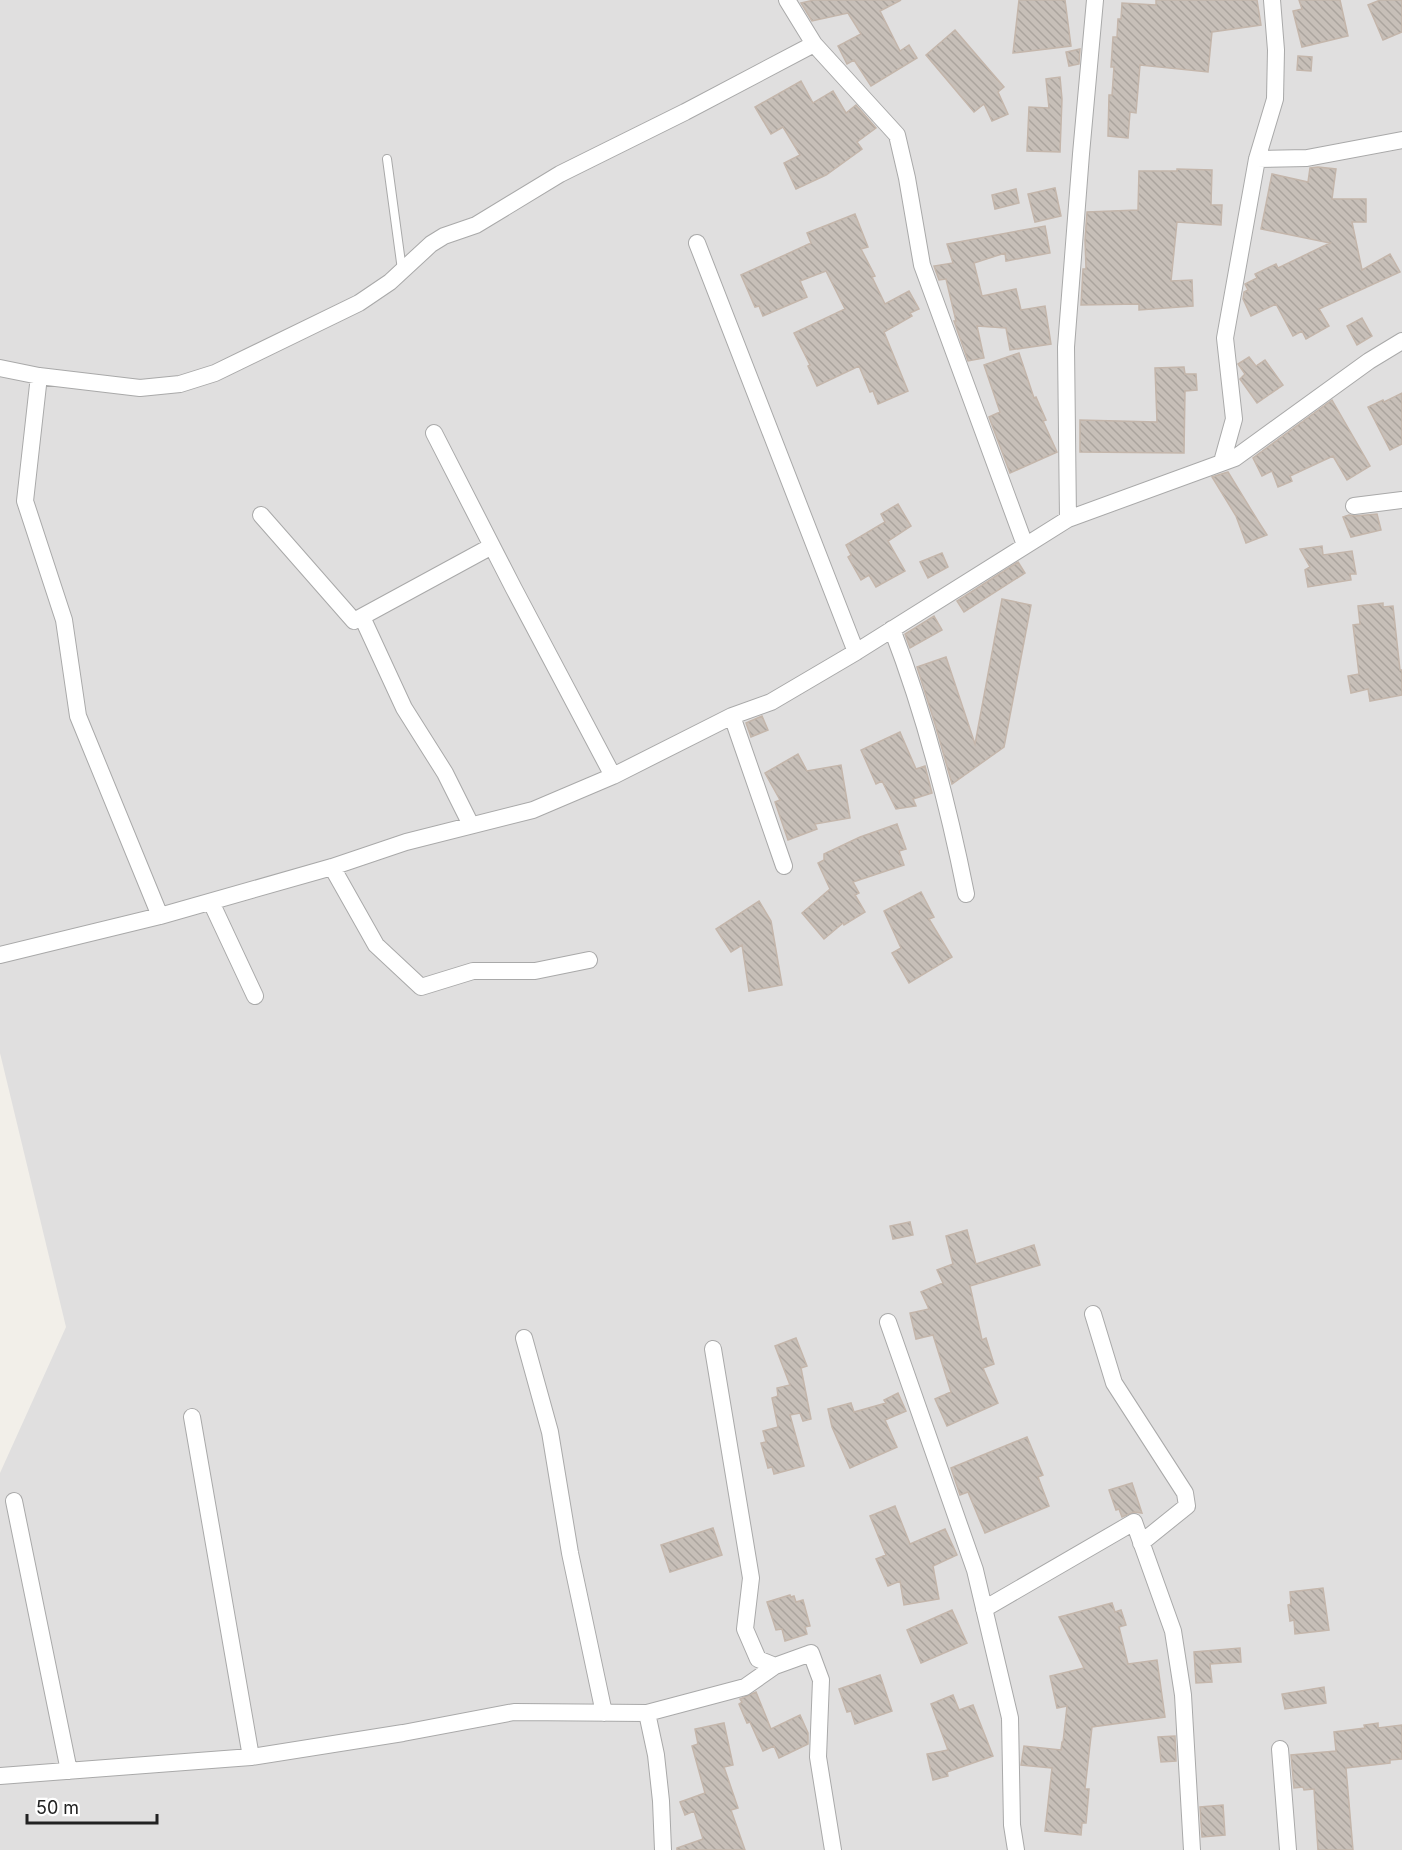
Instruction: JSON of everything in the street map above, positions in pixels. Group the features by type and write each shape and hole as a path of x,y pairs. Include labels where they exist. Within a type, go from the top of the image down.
{"street":[{"path":"787,0 814,44 897,135 907,178 921,265 1024,545"},
{"path":"1068,519 1066,347 1095,0"},
{"path":"1247,448 1234,419 1225,338 1257,159 1275,99 1276,50 1272,0"},
{"path":"0,368 39,376 140,388 180,384 215,373 359,303 390,282 431,244 444,236 476,225 560,174 814,44"},
{"path":"1257,159 1307,158 1402,140"},
{"path":"697,243 856,652"},
{"path":"0,955 160,916 332,867 406,842 533,810 613,776 732,716 771,702 856,652 1068,519 1235,458 1369,361 1402,341"},
{"path":"39,376 25,501 64,620 78,716 160,916"},
{"path":"1222,462 1234,419"},
{"path":"434,433 613,776"},
{"path":"1354,506 1402,500"},
{"path":"261,515 354,621 492,546"},
{"path":"362,617 404,708 445,773 471,825"},
{"path":"892,629 908,670 952,823 966,894"},
{"path":"732,716 784,866"},
{"path":"332,867 376,945 421,987 473,971 535,971 589,960"},
{"path":"211,902 255,996"},
{"path":"1093,1314 1114,1383 1185,1493 1187,1506 1142,1543"},
{"path":"888,1322 975,1570 1010,1718 1012,1825 1016,1850"},
{"path":"524,1338 550,1432 570,1553 604,1713"},
{"path":"713,1349 752,1578 745,1629 758,1659 775,1666"},
{"path":"192,1417 251,1757"},
{"path":"14,1501 69,1771"},
{"path":"984,1609 1134,1522 1173,1631 1184,1695 1192,1850"},
{"path":"0,1776 251,1757 403,1733 514,1712 647,1713 745,1687 775,1666 811,1653 822,1680 818,1757 833,1850"},
{"path":"647,1713 656,1755 663,1850"},
{"path":"1280,1749 1288,1850"}],"lane":[{"path":"387,159 403,271"}],"shaded area":[{"path":"0,0 1402,0 1402,1850 0,1850 0,1473 66,1327 0,1053"}],"building":[{"path":"814,0 901,0 880,11 900,51 909,45 917,58 871,86 854,60 847,64 838,46 861,34 848,13 812,21 801,3"},
{"path":"1019,0 1065,0 1071,46 1013,53"},
{"path":"1156,0 1257,0 1261,25 1212,32 1208,72 1140,65 1136,113 1130,112 1128,138 1108,136 1109,95 1112,95 1114,67 1111,67 1113,37 1117,37 1122,3 1156,5"},
{"path":"1299,0 1340,0 1348,36 1302,47 1293,11 1302,9"},
{"path":"1380,0 1402,0 1402,32 1383,40 1368,5"},
{"path":"955,30 1004,87 998,92 1008,114 992,121 984,104 974,112 926,55"},
{"path":"1080,49 1079,64 1069,66 1066,52"},
{"path":"1298,56 1312,57 1311,71 1297,70"},
{"path":"1060,77 1062,99 1060,152 1027,151 1029,107 1049,108 1046,79"},
{"path":"801,81 813,103 833,91 846,113 856,105 876,128 857,142 862,149 826,175 796,189 784,163 800,155 783,127 771,134 755,107"},
{"path":"1310,168 1336,169 1332,199 1366,199 1366,222 1352,222 1362,270 1390,254 1400,272 1319,309 1329,326 1306,339 1302,331 1293,336 1276,304 1251,316 1243,299 1244,292 1248,290 1245,284 1257,278 1255,274 1276,264 1278,268 1330,243 1261,229 1272,174 1308,182"},
{"path":"1177,169 1212,170 1211,205 1222,205 1221,225 1177,222 1171,281 1192,280 1193,306 1139,310 1139,304 1081,305 1083,269 1086,269 1087,212 1138,210 1139,171 1177,171"},
{"path":"1055,188 1061,216 1035,222 1028,194"},
{"path":"1016,189 1019,203 995,209 992,195"},
{"path":"855,214 868,247 861,249 875,276 872,277 885,304 909,291 919,309 910,313 912,316 884,332 908,391 878,404 859,366 817,386 808,366 810,365 794,333 845,309 826,271 800,281 807,297 763,316 759,306 755,307 741,275 811,243 807,233"},
{"path":"1045,226 1050,253 1006,261 1005,253 974,263 982,296 1016,289 1021,310 1045,306 1051,344 1010,350 1006,328 977,326 984,358 968,361 954,321 956,321 946,279 939,280 934,266 953,263 947,244"},
{"path":"1362,318 1372,336 1357,345 1347,326"},
{"path":"1019,353 1034,398 1036,397 1046,420 1043,421 1057,452 1010,473 989,417 1000,412 984,365"},
{"path":"1249,357 1256,366 1265,360 1283,385 1257,403 1240,379 1245,374 1238,364"},
{"path":"1184,367 1185,374 1196,374 1197,390 1185,391 1184,453 1080,452 1080,420 1157,422 1155,368"},
{"path":"1402,393 1402,444 1390,450 1368,407"},
{"path":"1332,400 1370,466 1347,480 1333,456 1290,476 1292,481 1278,487 1272,471 1262,476 1253,458"},
{"path":"1228,472 1267,535 1246,543 1236,516 1212,477"},
{"path":"898,504 911,526 888,541 905,571 876,587 869,575 861,580 848,557 851,555 846,545 885,522 881,514"},
{"path":"1377,514 1381,530 1351,537 1343,517"},
{"path":"1322,546 1323,555 1352,551 1356,574 1350,574 1351,580 1308,587 1305,570 1310,567 1300,549"},
{"path":"942,553 948,567 928,578 920,562"},
{"path":"1018,562 1025,573 964,612 957,601"},
{"path":"1002,599 1031,605 1004,747 952,784 917,667 946,657 975,744"},
{"path":"1383,603 1383,607 1393,606 1400,670 1402,670 1402,695 1370,701 1368,689 1351,693 1348,676 1359,674 1353,625 1360,624 1358,606"},
{"path":"934,616 942,630 910,648 905,634"},
{"path":"762,716 768,730 751,737 746,723"},
{"path":"900,732 916,769 925,766 932,793 913,799 916,806 896,809 882,781 876,784 861,750"},
{"path":"798,754 807,771 841,765 850,818 815,824 817,829 788,840 775,802 780,800 765,773"},
{"path":"897,824 906,849 899,851 904,865 853,882 859,893 855,895 865,912 844,925 843,923 824,939 802,913 830,889 818,863 824,860 824,854 860,837"},
{"path":"921,892 934,917 929,919 952,957 909,983 892,953 901,948 884,911"},
{"path":"759,901 771,921 782,985 749,991 742,945 731,952 716,929"},
{"path":"910,1222 913,1235 893,1239 890,1226"},
{"path":"967,1230 976,1264 1034,1245 1040,1265 970,1286 982,1340 986,1338 994,1364 983,1368 998,1403 947,1426 935,1399 951,1392 933,1335 916,1339 910,1313 929,1309 921,1292 943,1283 937,1270 953,1264 946,1236"},
{"path":"796,1338 807,1366 801,1368 811,1419 803,1421 800,1413 790,1415 804,1466 774,1474 772,1467 768,1468 761,1443 766,1442 763,1431 778,1427 772,1398 778,1396 777,1388 790,1385 775,1346"},
{"path":"898,1393 906,1411 885,1420 897,1447 850,1468 832,1427 828,1409 851,1403 854,1412 886,1403 884,1400"},
{"path":"1027,1437 1043,1475 1038,1477 1049,1506 985,1533 968,1492 960,1495 951,1468"},
{"path":"1132,1483 1142,1513 1134,1512 1122,1517 1119,1509 1116,1510 1109,1490"},
{"path":"895,1506 910,1544 945,1529 957,1555 933,1566 939,1599 904,1605 900,1581 888,1586 876,1559 886,1555 870,1516"},
{"path":"713,1528 722,1555 670,1572 661,1545"},
{"path":"1323,1588 1329,1630 1295,1634 1294,1620 1290,1621 1288,1605 1291,1604 1290,1592"},
{"path":"790,1595 794,1596 796,1602 803,1600 810,1626 805,1627 807,1634 785,1641 782,1629 776,1630 767,1602"},
{"path":"1112,1603 1115,1612 1121,1610 1126,1625 1119,1627 1128,1664 1157,1660 1165,1717 1092,1727 1085,1789 1089,1789 1086,1823 1082,1823 1081,1835 1045,1831 1052,1768 1021,1765 1024,1746 1061,1750 1067,1706 1057,1708 1050,1676 1084,1668 1059,1617"},
{"path":"952,1610 967,1643 921,1663 907,1630"},
{"path":"1240,1648 1241,1662 1210,1664 1212,1682 1196,1683 1194,1652"},
{"path":"880,1675 892,1711 855,1724 851,1711 847,1712 839,1689"},
{"path":"1324,1687 1326,1703 1285,1709 1282,1694"},
{"path":"756,1692 771,1729 800,1715 808,1733 808,1744 779,1758 774,1746 763,1751 739,1704 742,1702 740,1699"},
{"path":"953,1695 959,1710 973,1705 993,1756 947,1772 948,1776 933,1780 927,1754 948,1750 931,1704"},
{"path":"724,1723 733,1765 724,1767 738,1808 731,1810 745,1850 677,1850 677,1848 703,1839 694,1811 685,1815 680,1802 705,1793 692,1746 698,1744 695,1729"},
{"path":"1378,1723 1378,1728 1402,1725 1402,1759 1390,1760 1390,1763 1346,1768 1353,1850 1318,1850 1314,1789 1294,1788 1291,1755 1336,1751 1334,1732 1365,1728 1364,1725"},
{"path":"1175,1736 1176,1761 1161,1762 1158,1737"},
{"path":"1223,1805 1225,1835 1202,1837 1200,1807"}]}
